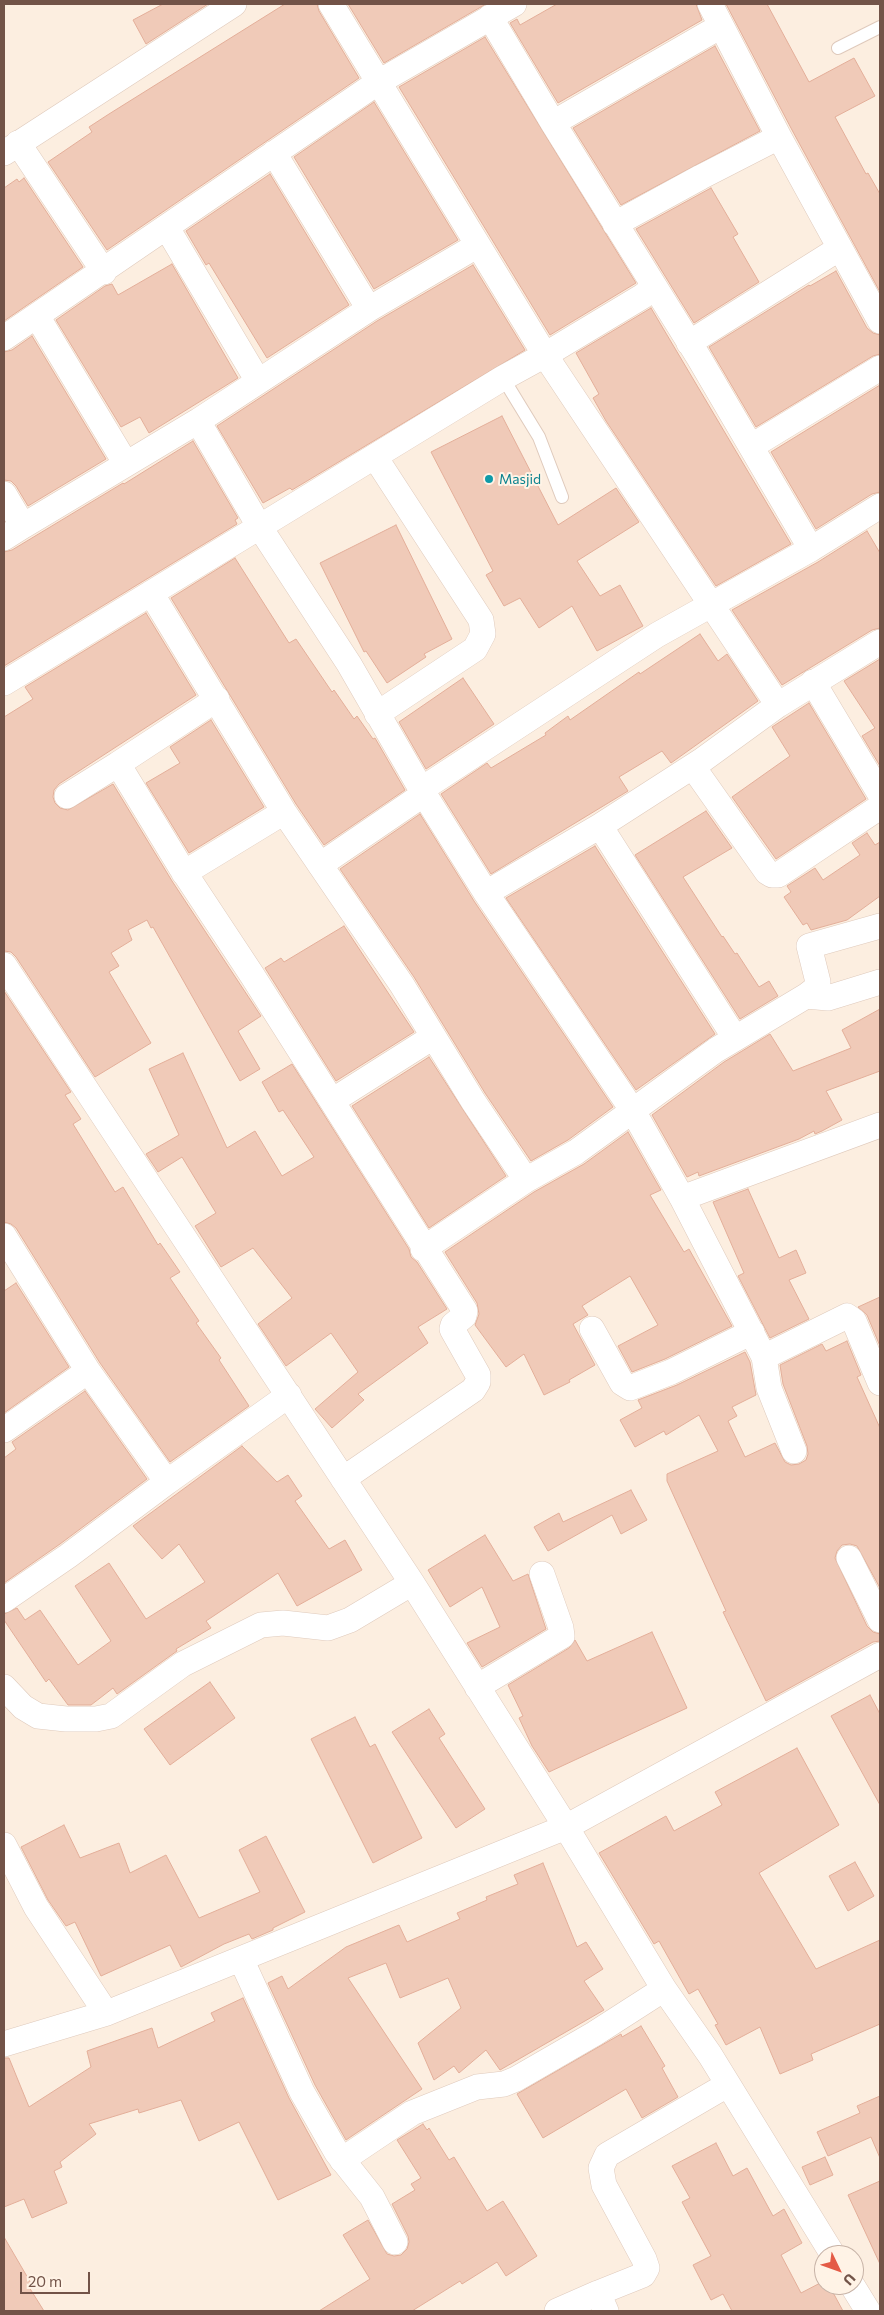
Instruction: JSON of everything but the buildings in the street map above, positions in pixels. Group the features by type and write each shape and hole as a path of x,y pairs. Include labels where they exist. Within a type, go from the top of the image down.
{"street":[{"path":"104,272 11,148 234,4"},
{"path":"331,4 377,83 545,355 634,492 712,604 778,705"},
{"path":"4,338 104,272 377,83 514,4"},
{"path":"710,4 779,137 880,321"},
{"path":"490,17 553,124 752,446 811,549"},
{"path":"553,124 721,26"},
{"path":"615,224 779,137"},
{"path":"274,153 369,309"},
{"path":"167,228 258,381"},
{"path":"4,494 14,532 198,421 369,309 478,245"},
{"path":"689,342 840,248"},
{"path":"4,683 654,287"},
{"path":"37,316 126,464"},
{"path":"752,446 880,368"},
{"path":"198,421 259,526 349,664 423,791 486,893 633,1111 682,1198 764,1357 769,1388 794,1451"},
{"path":"375,457 481,620 483,634 475,649 377,714"},
{"path":"320,865 423,791 657,635 879,509"},
{"path":"151,593 284,812 402,986 526,1180"},
{"path":"486,893 600,826 694,767 778,705 880,642"},
{"path":"813,682 880,794"},
{"path":"67,796 217,699"},
{"path":"118,764 184,873 332,1101 423,1249 464,1311 464,1316 453,1325 452,1329 478,1375 478,1382 473,1390 343,1479"},
{"path":"694,767 767,872 772,875 778,875 880,807"},
{"path":"184,873 284,812"},
{"path":"600,826 735,1038"},
{"path":"423,1249 526,1180 576,1152 735,1038 806,996 818,982 809,946 880,926"},
{"path":"4,965 412,1582 566,1827 664,1989 710,2055 827,2245"},
{"path":"806,996 828,998 880,982"},
{"path":"332,1101 433,1037"},
{"path":"682,1198 880,1125"},
{"path":"7,1248 88,1371 167,1482"},
{"path":"764,1357 847,1316 854,1321 880,1382"},
{"path":"592,1329 622,1383 630,1388 671,1372 752,1332"},
{"path":"4,1430 88,1371"},
{"path":"4,1600 68,1556 288,1395"},
{"path":"849,1558 880,1620"},
{"path":"477,1687 562,1636 561,1628 542,1574"},
{"path":"4,1687 23,1707 38,1716 66,1720 96,1719 111,1716 183,1664 260,1625 282,1623 328,1628 350,1620 412,1582"},
{"path":"4,2044 106,2013 566,1827 880,1655"},
{"path":"4,1845 36,1907 106,2013"},
{"path":"241,1958 302,2092 342,2160 372,2197 395,2242"},
{"path":"342,2160 412,2113 477,2087 504,2084 516,2079 594,2034 664,1989"},
{"path":"557,2311 602,2302 643,2275 647,2268 644,2258 604,2185 601,2168 607,2155 728,2085"},
{"path":"858,2295 868,2311"}],"lane":[{"path":"838,48 880,27"},
{"path":"502,378 539,437 562,498"}],"place":[{"name":"Masjid","path":"489,479"}]}
